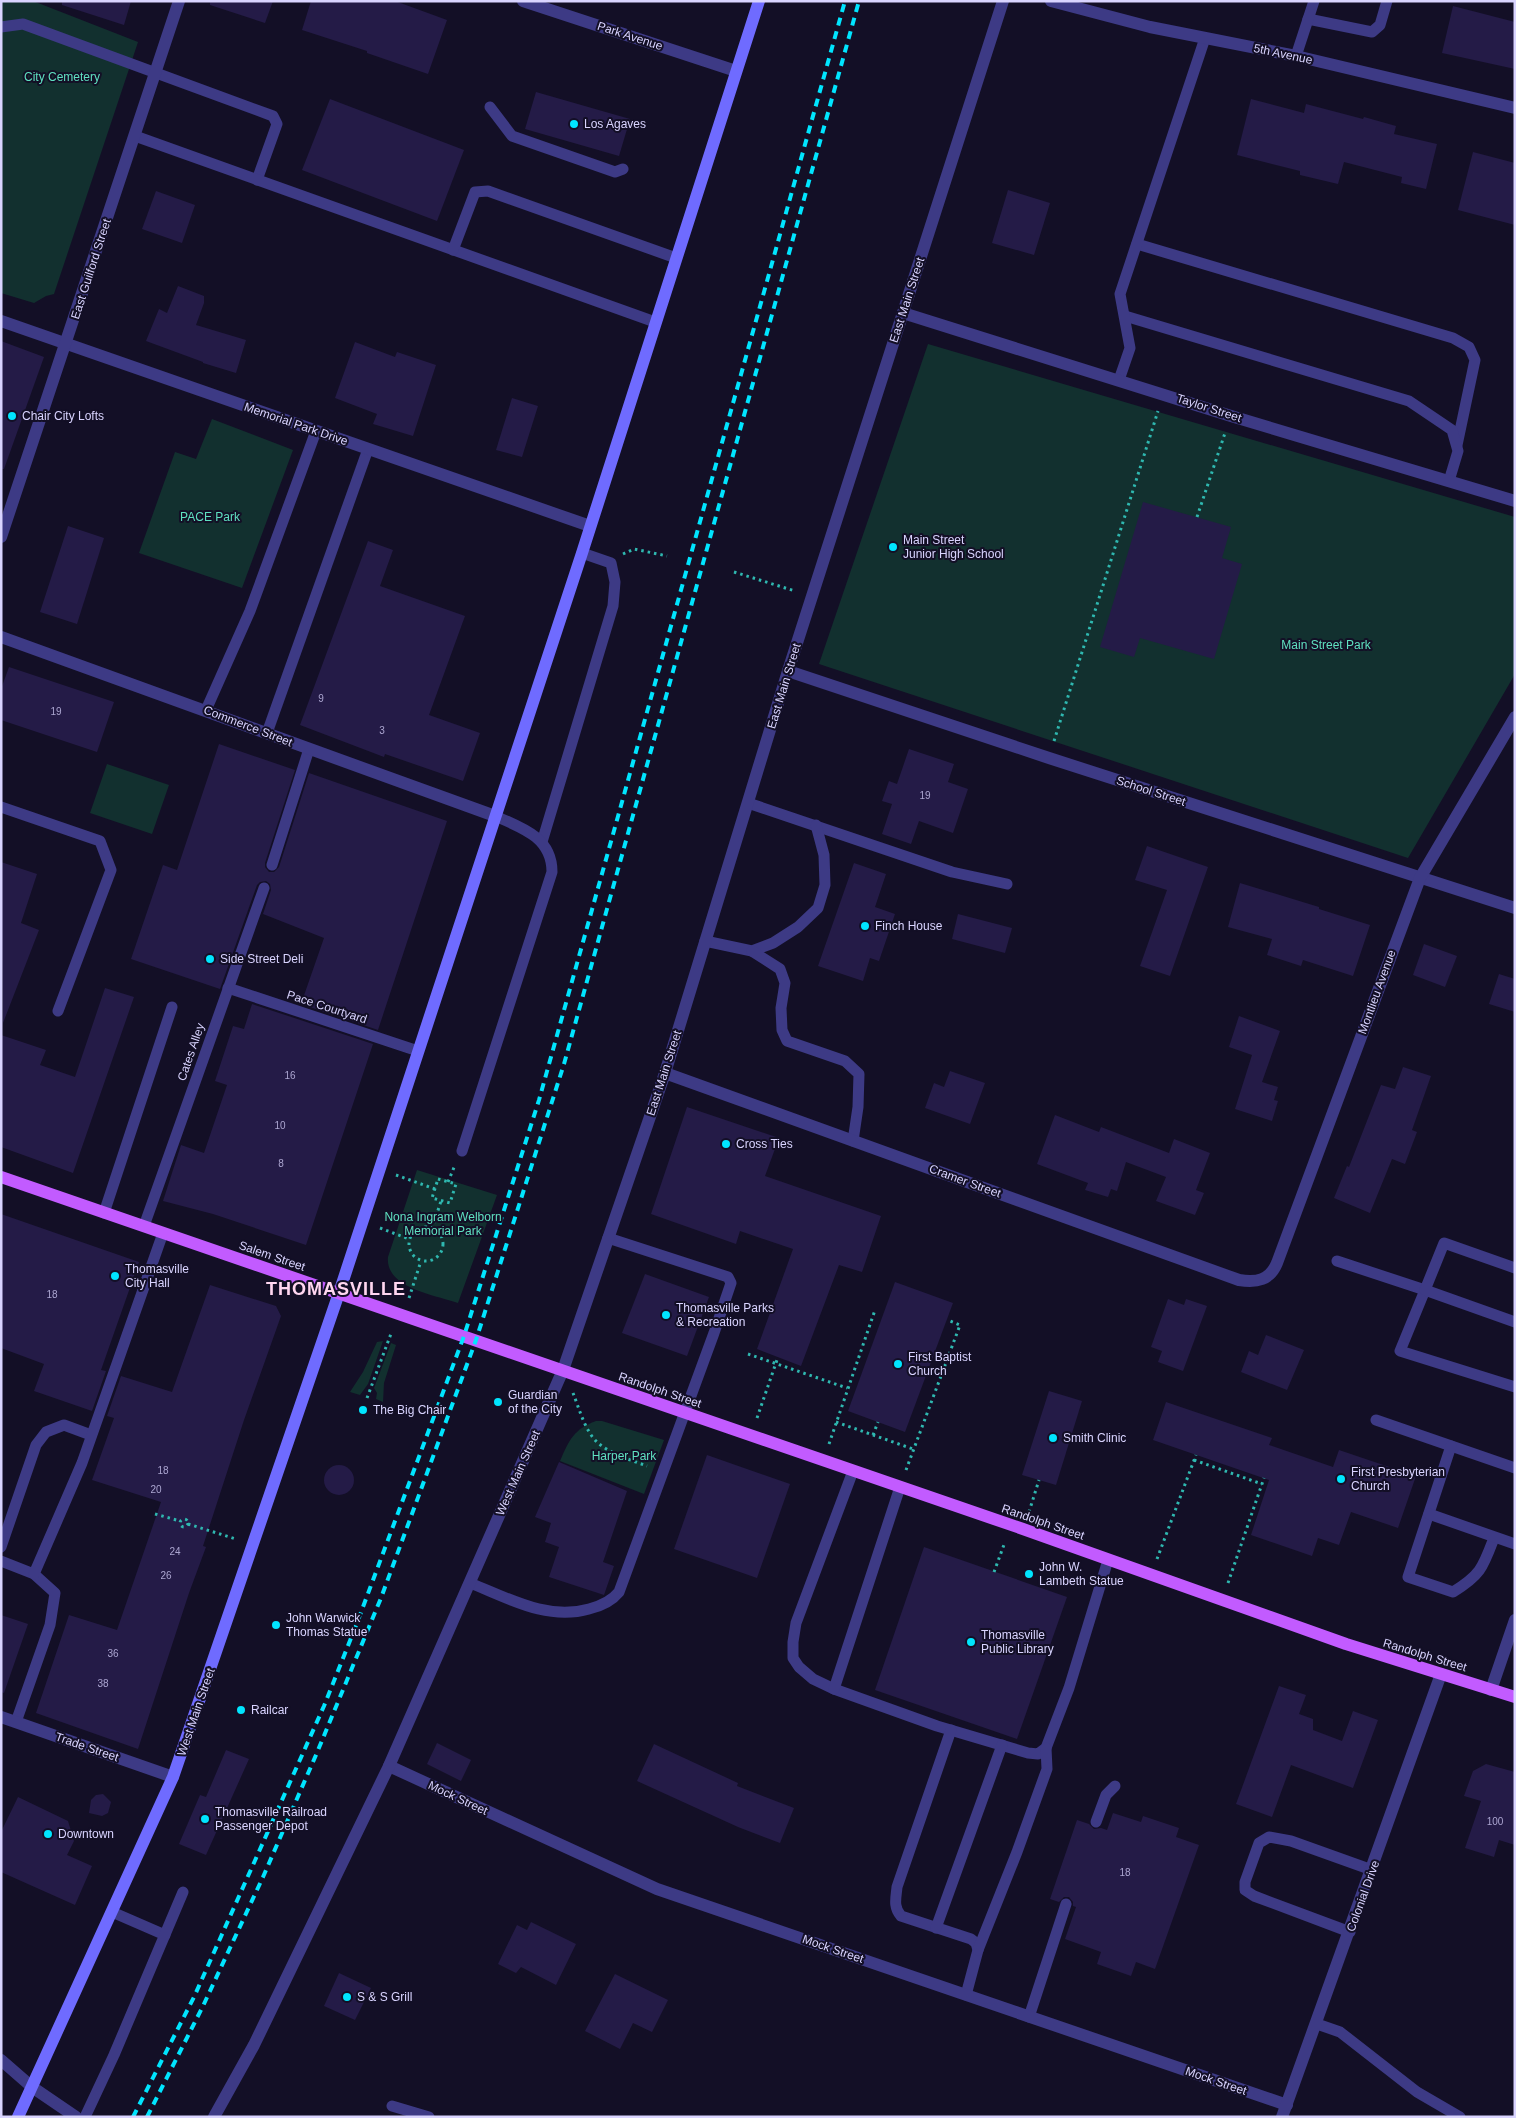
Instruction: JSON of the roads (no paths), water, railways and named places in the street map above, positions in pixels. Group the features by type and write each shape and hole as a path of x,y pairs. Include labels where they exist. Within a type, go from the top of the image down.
{"main road":[{"path":"339,1293 582,553 759,1"},
{"name":"Salem Street","path":"1,1177 563,1370"},
{"name":"West Main Street","path":"18,2117 173,1777 339,1293"},
{"name":"Randolph Street","path":"563,1370 1017,1527 1346,1644 1515,1697"}],"street":[{"name":"East Guilford Street","path":"1,537 179,1"},
{"name":"Park Avenue","path":"524,1 736,71"},
{"name":"East Main Street","path":"563,1370 665,1073 788,671 1003,1"},
{"name":"5th Avenue","path":"1051,1 1150,27 1296,56 1515,108"},
{"name":"Taylor Street","path":"903,313 1230,416 1515,501"},
{"name":"Memorial Park Drive","path":"1,321 590,526"},
{"name":"Commerce Street","path":"1,637 495,816"},
{"name":"School Street","path":"788,671 1049,758 1515,908"},
{"name":"Montlieu Avenue","path":"1266,1279 1274,1271 1420,878 1515,717"},
{"name":"Cramer Street","path":"665,1073 1239,1280 1253,1282 1266,1279"},
{"name":"West Main Street","path":"214,2117 254,2045 390,1766 563,1370"},
{"path":"1491,1690 1515,1620"},
{"name":"Colonial Drive","path":"1285,2111 1441,1674"},
{"name":"Trade Street","path":"1,1717 173,1777"},
{"name":"Mock Street","path":"390,1766 657,1889 1029,2017 1285,2111"},
{"path":"1,2060 32,2087 76,2117"}],"lane":[{"path":"1296,56 1314,1"},
{"path":"1308,19 1372,32 1380,24 1387,1"},
{"path":"1,27 23,24 273,116 277,124 257,180"},
{"path":"1118,380 1130,348 1120,294 1204,38"},
{"path":"490,107 512,136 615,172 623,169"},
{"path":"135,136 655,322"},
{"path":"453,250 475,192 488,191 676,258"},
{"path":"1137,244 1453,338 1469,347 1475,360 1457,445"},
{"path":"1125,316 1409,401 1452,430 1458,451 1449,481"},
{"path":"206,710 250,611 316,431"},
{"path":"267,733 368,449"},
{"path":"542,842 613,606 615,582 611,563 582,553"},
{"path":"272,865 309,749"},
{"path":"748,803 952,872 1007,884"},
{"path":"1,807 100,841 111,870 58,1011"},
{"path":"462,1151 552,872 552,859 542,842 522,827 495,816"},
{"path":"752,951 773,943 798,927 818,908 825,885 824,855 816,825"},
{"name":"Cates Alley","path":"144,1226 264,888"},
{"path":"705,941 752,951 780,969 786,982 781,1008 782,1030 786,1041 845,1061 859,1074 858,1107 853,1140"},
{"name":"Pace Courtyard","path":"228,988 418,1051"},
{"path":"104,1213 172,1007"},
{"path":"34,1574 82,1463 163,1233"},
{"path":"470,1583 543,1612 557,1613 585,1610 609,1602 618,1592 731,1283 728,1278 608,1238"},
{"path":"1515,1268 1444,1243 1400,1351 1515,1387"},
{"path":"1337,1261 1515,1322"},
{"path":"1376,1420 1515,1468"},
{"path":"1,1547 36,1445 46,1432 64,1425 91,1435"},
{"path":"1451,1446 1408,1577 1453,1592 1469,1583 1482,1569 1494,1538"},
{"path":"853,1471 796,1623 792,1642 793,1658 799,1667 813,1679 834,1688 952,1730 1028,1753 1038,1754 1046,1748"},
{"path":"834,1688 900,1487"},
{"path":"1429,1514 1515,1544"},
{"path":"966,1995 978,1950 1018,1852 1047,1769 1046,1748 1068,1688 1108,1560"},
{"path":"1,1561 34,1574 55,1593 50,1625 16,1722"},
{"path":"952,1730 897,1887 895,1904 896,1911 901,1916 971,1939 976,1943 978,1950"},
{"path":"936,1928 1002,1745"},
{"path":"1096,1822 1106,1795 1116,1786"},
{"path":"1350,1932 1254,1896 1245,1890 1245,1882 1256,1850 1259,1843 1269,1837 1291,1841 1372,1870"},
{"path":"85,2117 114,2055 183,1892"},
{"path":"1029,2017 1066,1904"},
{"path":"112,1912 165,1934"},
{"path":"1317,2024 1340,2032 1417,2092 1460,2117"},
{"path":"392,2106 429,2117"}],"railway":[{"path":"133,2117 194,1997 324,1706 464,1336 539,1100 845,1"},
{"path":"147,2117 203,2006 263,1877 316,1755 381,1598 476,1340 564,1064 859,1"}],"place":[{"name":"Los Agaves","path":"574,124"},
{"name":"Chair City Lofts","path":"12,416"},
{"name":"Main Street Junior High School","path":"893,547"},
{"name":"Finch House","path":"865,926"},
{"name":"Side Street Deli","path":"210,959"},
{"name":"Cross Ties","path":"726,1144"},
{"name":"Thomasville City Hall","path":"115,1276"},
{"name":"Thomasville Parks & Recreation","path":"666,1315"},
{"name":"First Baptist Church","path":"898,1364"},
{"name":"Guardian of the City","path":"498,1402"},
{"name":"The Big Chair","path":"363,1410"},
{"name":"Smith Clinic","path":"1053,1438"},
{"name":"First Presbyterian Church","path":"1341,1479"},
{"name":"John W. Lambeth Statue","path":"1029,1574"},
{"name":"John Warwick Thomas Statue","path":"276,1625"},
{"name":"Thomasville Public Library","path":"971,1642"},
{"name":"Railcar","path":"241,1710"},
{"name":"Thomasville Railroad Passenger Depot","path":"205,1819"},
{"name":"Downtown","path":"48,1834"},
{"name":"S & S Grill","path":"347,1997"}],"district":[{"name":"THOMASVILLE","path":"336,1289"}],"park label":[{"name":"City Cemetery","path":"62,77"},
{"name":"PACE Park","path":"210,517"},
{"name":"Main Street Park","path":"1326,645"},
{"name":"Nona Ingram Welborn Memorial Park","path":"443,1224"},
{"name":"Harper Park","path":"624,1456"}]}
